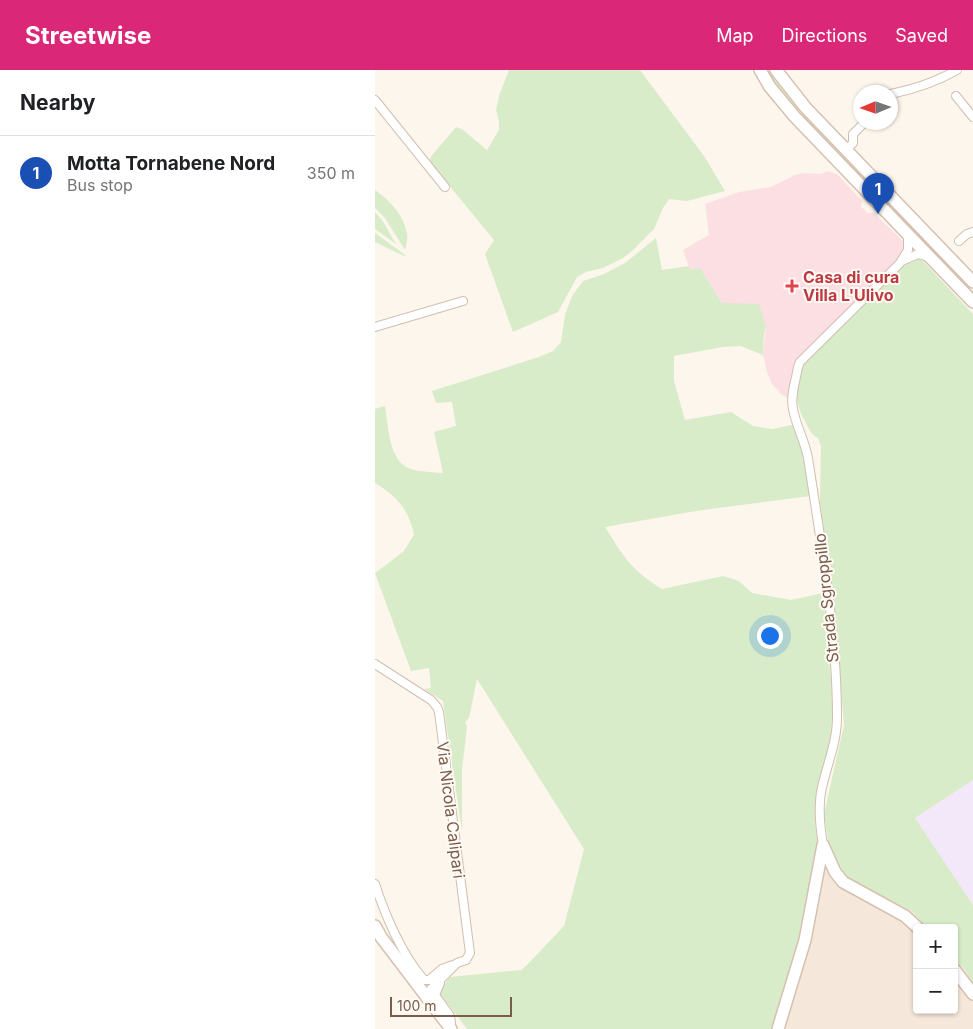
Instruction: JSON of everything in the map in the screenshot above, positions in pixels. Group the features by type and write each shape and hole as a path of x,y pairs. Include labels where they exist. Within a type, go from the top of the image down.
{"main road":[{"path":"760,70 770,87 826,150 973,302"},
{"path":"776,70 806,108 973,282"},
{"path":"778,1029 805,940 823,845"},
{"name":"Strada Sgroppillo","path":"823,845 835,872 843,882 905,916 914,924"},
{"path":"375,927 381,937 416,977 425,995 440,1015 453,1027"},
{"path":"958,974 973,994"}],"street":[{"path":"898,92 935,82 957,70"},
{"path":"956,96 973,117"},
{"path":"375,100 445,187"},
{"path":"846,150 853,143 853,134 857,130"},
{"path":"959,241 967,234 973,232"},
{"path":"900,263 909,250 908,235"},
{"path":"900,263 918,254 932,260"},
{"name":"Strada Sgroppillo","path":"823,845 819,820 819,803 835,736 837,704 828,592 808,458 804,438 793,409 793,397 800,362 900,263"},
{"path":"375,327 463,301"},
{"name":"Via Nicola Calipari","path":"375,664 431,700 439,712 471,953 466,960 457,963 425,995"},
{"path":"375,884 385,916 416,977 426,981 442,969 457,963"},
{"path":"445,975 435,994 450,1016 453,1027"}],"shaded area":[{"name":"Casa di cura Villa L'Ulivo","path":"827,171 837,174 862,201 861,206 867,213 874,213 906,244 906,253 796,363 789,399 781,394 772,384 767,372 763,355 766,327 722,303 700,268 690,270 683,250 709,235 705,204 739,192 771,187 795,175 803,173 821,174"},
{"path":"973,780 973,905 915,818"},
{"path":"816,852 843,876 912,911 923,924 913,924 913,1014 958,1014 958,962 973,983 973,1029 774,1029"}],"green space":[{"path":"509,70 640,70 704,156 725,191 687,201 669,199 654,229 633,250 623,258 603,268 586,272 577,277 558,312 513,332 485,254 494,240 429,161 456,127 462,129 487,150 499,130 496,110"},
{"path":"766,70 771,70 800,110 797,113 777,87"},
{"path":"804,115 903,217 900,220 800,118"},
{"path":"375,190 391,204 403,221 407,236 405,250 385,218 375,208"},
{"path":"375,212 382,220 396,244 375,229"},
{"path":"907,221 973,291 973,297 904,225"},
{"path":"375,233 404,254 406,257 375,242"},
{"path":"656,238 662,270 689,266 690,270 700,268 722,303 759,304 766,327 763,355 741,346 723,347 674,356 674,381 685,420 731,412 753,426 772,429 792,425 804,453 810,496 696,511 605,527 635,569 662,589 723,576 739,581 752,593 791,600 823,593 833,702 831,740 818,790 815,820 818,847 807,922 774,1029 467,1029 439,992 450,977 521,970 527,965 564,926 584,849 477,679 469,718 465,722 467,727 462,769 462,832 443,701 424,689 431,688 429,668 411,671 375,573 403,552 414,535 409,518 401,504 396,498 375,483 375,409 385,406 391,442 398,459 404,465 419,471 443,473 434,432 456,426 452,402 436,403 432,391 553,351 561,342 565,315 572,296 583,281 604,274 625,263"},
{"path":"919,257 973,314 973,780 915,818 973,905 973,983 958,962 958,924 923,924 912,911 843,876 830,853 824,814 844,725 835,619 820,503 821,446 818,438 809,430 799,408 797,396 798,383 803,364 909,260"}],"place":[{"name":"Motta Tornabene Nord","path":"878,214"},
{"name":"Casa di cura Villa L'Ulivo","path":"792,286"}]}
